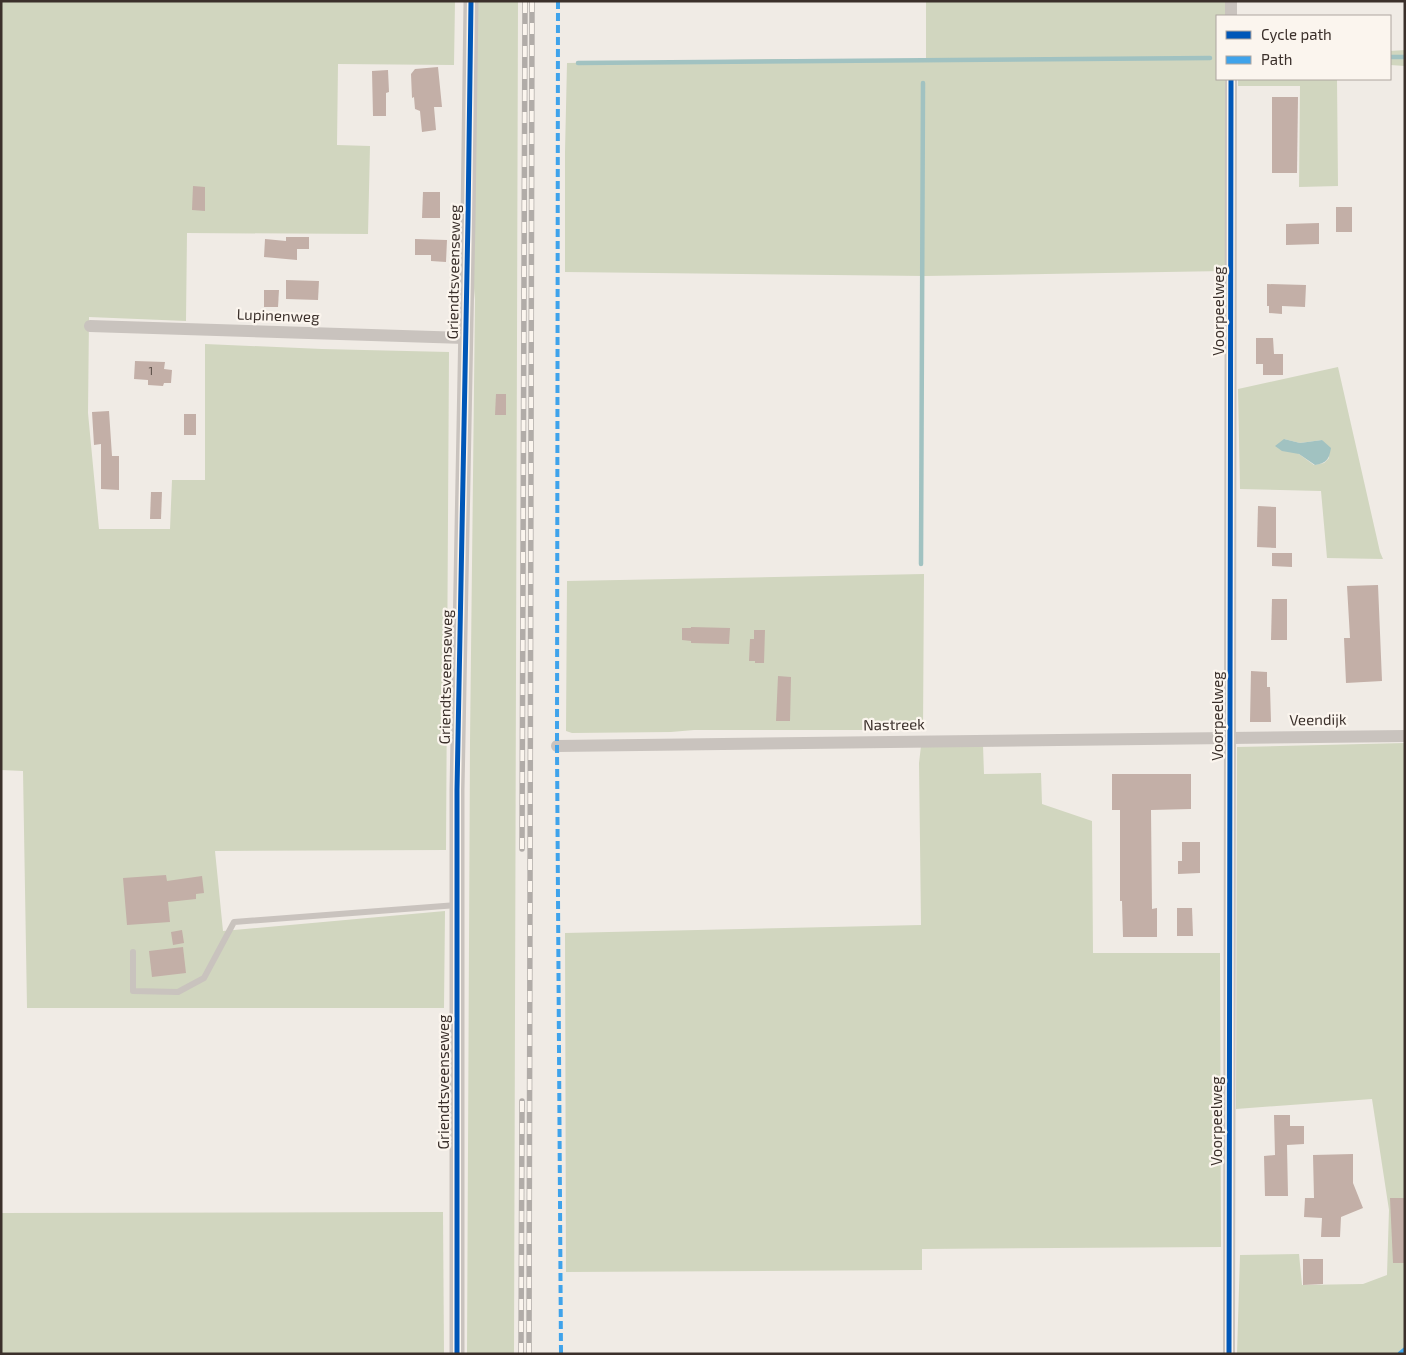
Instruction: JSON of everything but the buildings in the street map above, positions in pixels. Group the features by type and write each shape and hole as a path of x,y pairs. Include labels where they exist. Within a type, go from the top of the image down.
{"street":[{"name":"Griendtsveenseweg","path":"457,1354 457,790 471,1"},
{"path":"1231,1 1231,15"},
{"name":"Voorpeelweg","path":"1229,1354 1231,80"},
{"name":"Lupinenweg","path":"90,326 465,338"},
{"name":"Veendijk","path":"1231,737 1405,736"},
{"name":"Nastreek","path":"557,746 1231,737"}],"lane":[{"path":"134,952 133,991 178,992 204,978 234,922 457,905"}],"green space":[{"path":"1,1 455,1 454,65 338,64 337,145 370,146 368,234 187,233 186,321 89,317 88,413 99,529 170,529 172,480 205,480 205,344 449,352 446,850 215,851 223,931 445,911 444,1008 27,1008 23,771 1,770"},
{"path":"477,1 518,1 514,1354 467,1354 470,742 475,300 473,276"},
{"path":"926,1 1225,1 1225,15 1216,15 1216,80 1226,80 1225,271 925,276 565,272 567,63 774,59 926,60"},
{"path":"1405,50 1405,66 1391,65 1391,51"},
{"path":"1238,80 1337,80 1338,186 1299,187 1300,86 1238,86"},
{"path":"1338,367 1383,559 1327,558 1321,491 1240,489 1238,389","holes":["1284,439 1300,443 1322,440 1329,458 1324,463 1314,465 1299,454"]},
{"path":"924,574 923,730 694,730 572,733 566,731 567,581"},
{"path":"1405,743 1405,1354 1237,1354 1240,1255 1299,1254 1302,1285 1363,1284 1387,1275 1389,1210 1372,1099 1236,1109 1237,747"},
{"path":"983,745 984,774 1041,773 1042,804 1092,821 1093,953 1220,953 1221,1247 922,1249 922,1270 566,1272 565,933 921,925 919,763 921,746"},
{"path":"443,1212 444,1354 1,1354 1,1213"}],"water":[{"path":"1284,439 1300,443 1322,440 1331,448 1326,460 1315,465 1299,454 1282,451 1275,446"}],"waterway":[{"path":"1391,57 1405,57"},
{"path":"578,63 1210,58"},
{"path":"921,564 923,83"}],"railway":[{"path":"522,849 525,1"},
{"path":"529,1354 532,1"},
{"path":"521,1354 522,1101"}],"marked path":[{"path":"558,1 557,746 561,1354"},
{"path":"1399,1354 1405,1349"}],"cycle path":[{"path":"457,1354 457,790 471,1"},
{"path":"1229,1354 1231,80"}]}
